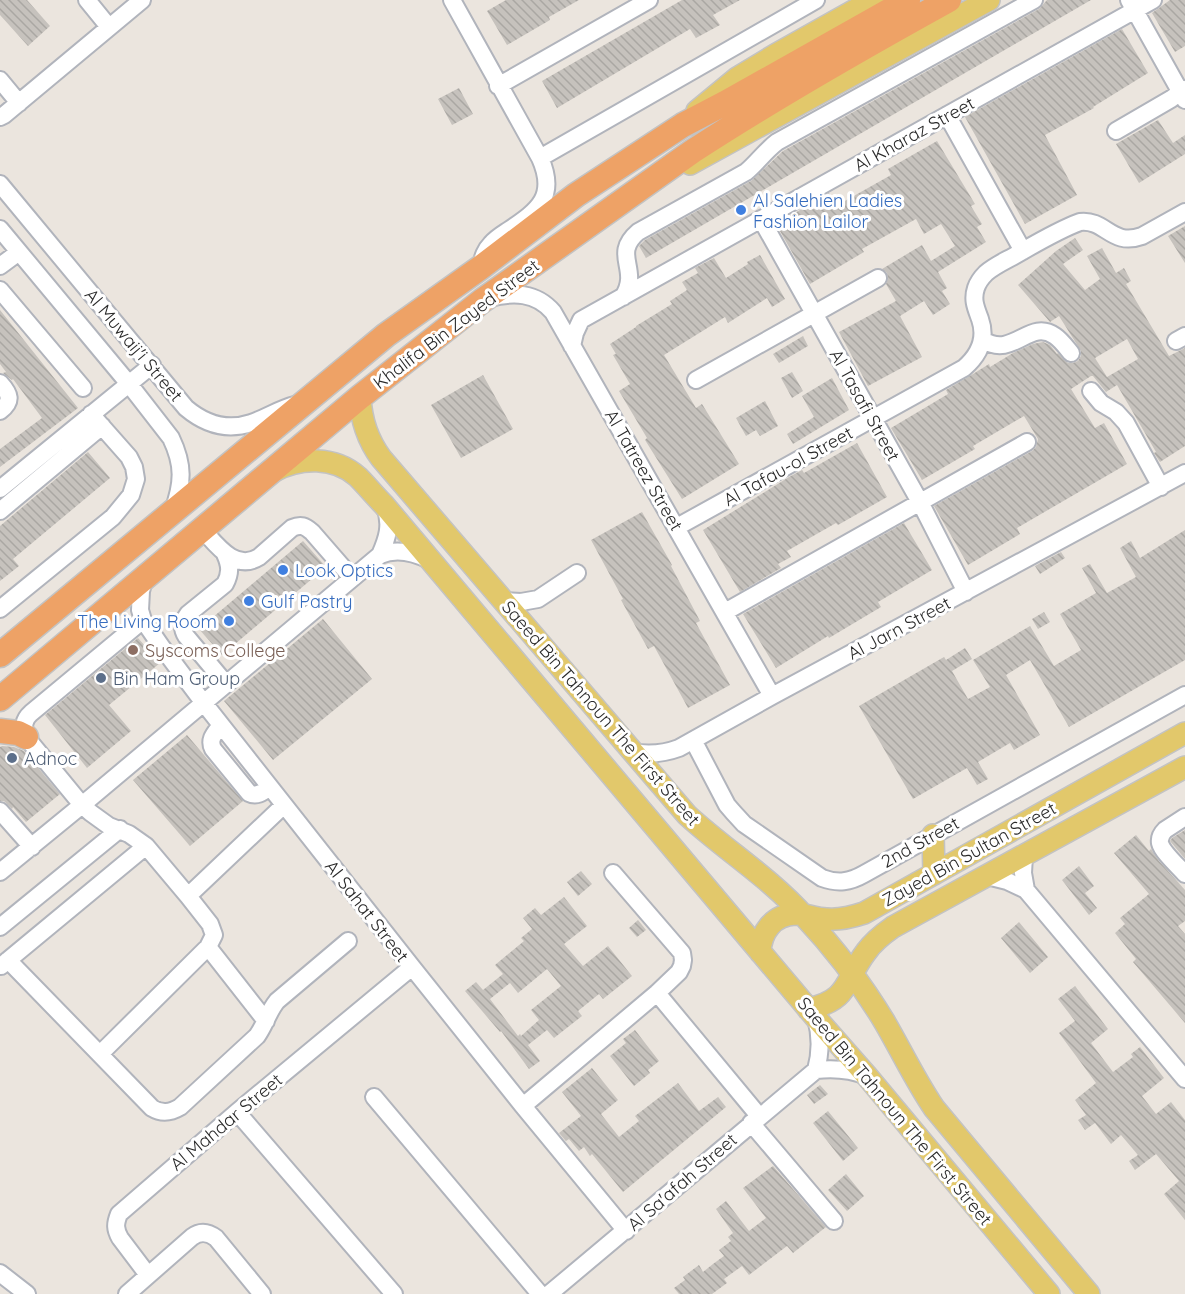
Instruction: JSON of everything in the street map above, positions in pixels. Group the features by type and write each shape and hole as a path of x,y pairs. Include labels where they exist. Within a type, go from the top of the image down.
{"highway":[{"name":"Khalifa Bin Zayed Street","path":"0,655 386,335 480,268 576,195 683,125 908,0"},
{"name":"Khalifa Bin Zayed Street","path":"0,699 360,397 483,300 693,151 893,30 949,0"},
{"path":"0,731 26,736"}],"main road":[{"path":"683,125 737,78 873,0"},
{"path":"659,175 700,159 989,0"},
{"name":"Saeed Bin Tahnoun The First Street","path":"360,397 363,423 374,447 687,815 723,847 764,877 803,915 853,974 883,1020 934,1108 1089,1294"},
{"name":"Saeed Bin Tahnoun The First Street","path":"271,472 295,462 321,461 334,464 357,476 384,505 1049,1294"},
{"name":"Zayed Bin Sultan Street","path":"760,952 763,936 773,922 787,915 824,919 844,918 874,908 1185,733"},
{"name":"Zayed Bin Sultan Street","path":"812,1013 843,991 865,952 893,927 1185,767"},
{"path":"933,835 934,874"}],"street":[{"path":"87,0 109,27"},
{"path":"1,118 142,0"},
{"path":"452,0 540,158 547,181 541,204 530,216 492,243 483,256 480,268"},
{"path":"540,158 816,0"},
{"path":"623,297 630,280 626,255 629,242 644,228 746,172 764,152 777,142 1034,0"},
{"name":"Al Kharaz Street","path":"581,320 946,115 1132,5 1153,0"},
{"path":"498,86 644,1"},
{"path":"1116,131 1183,94 1132,5"},
{"path":"0,80 19,103"},
{"path":"946,115 1023,251"},
{"name":"Al Muwaij'i Street","path":"0,184 186,408 202,420 232,427 251,423 304,402"},
{"path":"1071,353 1056,337 1044,331 1036,331 1001,346 991,345 982,340 982,325 974,297 981,278 990,270 1023,251 1080,222 1096,224 1122,238 1135,238 1185,212"},
{"name":"Al Tasafi Street","path":"761,219 920,502 966,592"},
{"name":"Al Muwaij'i Street","path":"0,229 165,428 176,448 181,470 180,492 173,511"},
{"path":"0,266 19,252"},
{"path":"629,268 642,276 658,277"},
{"path":"696,380 878,278"},
{"path":"0,290 83,388"},
{"name":"Al Tatreez Street","path":"483,300 502,296 527,295 541,301 553,312 772,696"},
{"path":"553,312 581,320 572,346"},
{"name":"Al Tafau-ol Street","path":"677,527 964,368 976,355 982,340"},
{"path":"0,511 97,420 129,384 152,365"},
{"path":"0,383 9,399 8,404 0,411"},
{"path":"1091,391 1101,403 1116,412 1126,423 1161,486"},
{"path":"0,489 97,420"},
{"path":"0,609 113,517 131,495 136,479 134,468 129,457 97,420"},
{"path":"725,612 1027,442"},
{"name":"Al Jarn Street","path":"632,753 661,753 679,748 1185,473"},
{"path":"380,555 388,536 389,525 384,505"},
{"path":"225,554 236,560 254,560 298,525 312,532 352,579"},
{"path":"201,529 225,554 229,562 229,577 225,584 188,614 182,625 186,636 226,684"},
{"path":"0,872 380,555 399,551 420,555 429,560"},
{"path":"503,601 521,602 538,599 577,573"},
{"path":"100,1054 208,947 214,935 213,929 146,846 100,820 82,805 26,736 23,726 27,716 143,620 140,600 145,577"},
{"path":"531,634 538,599"},
{"name":"Al Sahat Street","path":"143,620 270,788 523,1106 626,1231"},
{"name":"2nd Street","path":"693,740 727,805 744,824 822,878 838,882 852,880 1185,695"},
{"path":"188,896 284,805"},
{"path":"0,811 32,846"},
{"path":"1185,817 1162,832 1160,839 1161,846 1185,874"},
{"path":"0,927 120,830"},
{"path":"146,846 4,964 157,1111 169,1112 180,1107 257,1036 277,1002 348,941"},
{"path":"1024,856 1023,873 1026,890"},
{"path":"523,1106 657,993 679,972 682,966 682,953 613,873"},
{"path":"987,876 1007,881 1026,890 1185,1079"},
{"path":"208,947 266,1021"},
{"name":"Al Mahdar Street","path":"148,1275 116,1232 115,1223 119,1214 237,1112 412,967"},
{"path":"657,993 834,1221"},
{"path":"812,1013 819,1028 820,1049 816,1070 847,1070 867,1076"},
{"name":"Al Sa'afah Street","path":"549,1294 816,1070"},
{"path":"374,1096 540,1294"},
{"path":"237,1112 394,1294"},
{"path":"127,1294 197,1234 207,1233 216,1238 262,1294"},
{"path":"0,1273 27,1294"}],"building":[{"path":"0,0 27,0 50,26 28,46 0,15"},
{"path":"506,0 579,0 507,45 487,11"},
{"path":"682,0 740,0 713,15 720,25 696,38 690,29 557,108 542,81"},
{"path":"1047,0 1091,0 646,258 639,246 645,240 751,181 783,151 1039,9"},
{"path":"1170,0 1185,0 1185,46 1175,52 1152,13"},
{"path":"1122,29 1148,73 1094,108 1045,135 1077,195 1025,224 965,117"},
{"path":"459,88 473,114 452,125 438,99"},
{"path":"1158,120 1173,143 1185,135 1185,154 1139,183 1116,144"},
{"path":"937,141 975,204 971,206 982,224 977,227 986,242 938,272 947,288 942,291 950,304 933,315 924,301 900,316 922,357 868,386 839,332 896,301 886,284 887,273 882,269 922,245 931,261 955,246 941,224 924,234 916,219 862,249 864,252 810,284 776,224 829,193 836,206 891,175 888,169"},
{"path":"1185,226 1185,263 1168,236"},
{"path":"1075,238 1083,250 1063,264 1085,290 1100,279 1087,256 1102,248 1116,273 1124,268 1131,281 1126,284 1169,356 1185,348 1185,446 1160,462 1117,385 1106,392 1091,376 1071,389 1095,428 1104,423 1127,464 1017,528 1020,534 968,565 934,506 1032,451 1038,439 1024,416 973,446 975,449 922,480 891,428 948,394 946,390 989,364 990,367 1033,344 1043,342 1050,345 1068,363 1078,361 1081,351 1059,316 1050,322 1018,285 1056,251","holes":["1127,339 1138,359 1107,377 1095,358"]},
{"path":"760,255 785,299 772,307 767,298 728,323 725,317 664,355 696,408 702,404 739,464 682,499 645,440 647,438 619,391 630,384 613,355 616,354 610,344 672,304 670,301 687,290 682,282 698,273 695,268 714,258 726,278"},
{"path":"0,310 78,408 0,467 0,449 42,418 13,379 3,373 6,372 0,364"},
{"path":"803,336 808,346 779,363 773,354"},
{"path":"792,372 803,391 792,398 781,378"},
{"path":"483,375 513,429 461,458 431,405"},
{"path":"832,378 849,410 793,444 787,434 814,417 802,396"},
{"path":"765,401 778,426 760,436 756,430 746,436 736,418"},
{"path":"857,443 887,497 787,551 791,557 778,564 781,568 740,592 703,530 789,477 802,470 804,473"},
{"path":"88,452 110,478 13,559 19,566 0,581 0,526"},
{"path":"642,512 672,565 700,621 696,623 730,685 688,708 654,646 648,649 591,540"},
{"path":"904,523 932,570 878,602 881,607 776,668 743,614"},
{"path":"1185,530 1185,660 1069,727 1030,660 1006,675 1040,735 1014,750 1010,743 978,762 988,779 977,785 967,768 913,799 859,706 944,657 946,660 965,648 972,659 952,671 968,699 990,687 973,660 1030,626 1054,666 1081,650 1060,614 1096,593 1082,568 1090,564 1107,593 1136,577 1120,548 1131,541 1140,558"},
{"path":"303,541 326,567 222,655 199,629"},
{"path":"1061,552 1065,558 1040,574 1035,566"},
{"path":"1044,612 1050,622 1038,629 1032,619"},
{"path":"323,619 372,679 273,760 224,701"},
{"path":"138,638 160,663 109,705 131,731 87,768 45,715"},
{"path":"187,735 243,801 190,846 133,780"},
{"path":"0,747 24,751 60,794 26,822 13,807 12,809 4,801 0,801"},
{"path":"1185,830 1185,859 1170,841"},
{"path":"1136,835 1149,851 1151,849 1185,890 1185,921 1178,926 1185,934 1185,1023 1133,962 1136,959 1115,933 1125,924 1120,918 1149,894 1114,853"},
{"path":"1079,866 1094,886 1085,893 1097,908 1089,915 1062,880"},
{"path":"581,871 592,884 578,896 567,882"},
{"path":"564,897 587,926 564,944 583,966 608,946 632,976 603,999 599,994 578,1011 582,1016 554,1038 547,1030 528,1045 540,1061 529,1069 501,1031 465,991 476,982 483,990 503,974 495,965 524,941 521,938 532,929 523,918 535,908 541,915","holes":["547,969 561,986 531,1010 539,1020 521,1036 520,1034 518,1036 490,999 510,983 518,993"]},
{"path":"638,920 646,930 637,937 629,928"},
{"path":"1019,922 1048,957 1030,973 1001,938"},
{"path":"1075,986 1108,1029 1091,1043 1113,1072 1133,1057 1131,1054 1140,1047 1164,1078 1142,1096 1156,1114 1171,1102 1185,1120 1185,1220 1164,1194 1179,1181 1156,1154 1135,1170 1129,1161 1138,1155 1121,1135 1111,1144 1095,1123 1085,1130 1078,1120 1086,1115 1075,1100 1096,1083 1059,1033 1075,1021 1058,999"},
{"path":"635,1030 659,1061 648,1070 650,1073 634,1086 610,1056 626,1043 623,1039"},
{"path":"592,1068 618,1100 601,1114 619,1137 639,1121 635,1116 678,1083 699,1111 718,1097 726,1107 623,1192 592,1154 590,1156 584,1147 579,1151 569,1139 566,1141 559,1133 581,1116 562,1092"},
{"path":"820,1085 828,1094 814,1104 807,1095"},
{"path":"828,1111 858,1148 843,1161 813,1123"},
{"path":"773,1166 826,1227 793,1253 787,1246 749,1275 742,1266 724,1279 727,1283 712,1294 679,1294 674,1288 685,1280 683,1277 699,1265 703,1272 724,1256 719,1250 731,1241 728,1237 733,1233 716,1209 726,1201 749,1231 766,1218 743,1188"},
{"path":"846,1174 864,1196 847,1211 828,1190"}],"place":[{"name":"Al Salehien Ladies Fashion Lailor","path":"741,210"},
{"name":"Look Optics","path":"283,570"},
{"name":"Gulf Pastry","path":"249,601"},
{"name":"The Living Room","path":"229,621"},
{"name":"Syscoms College","path":"133,650"},
{"name":"Bin Ham Group","path":"101,678"},
{"name":"Adnoc","path":"12,758"}]}
